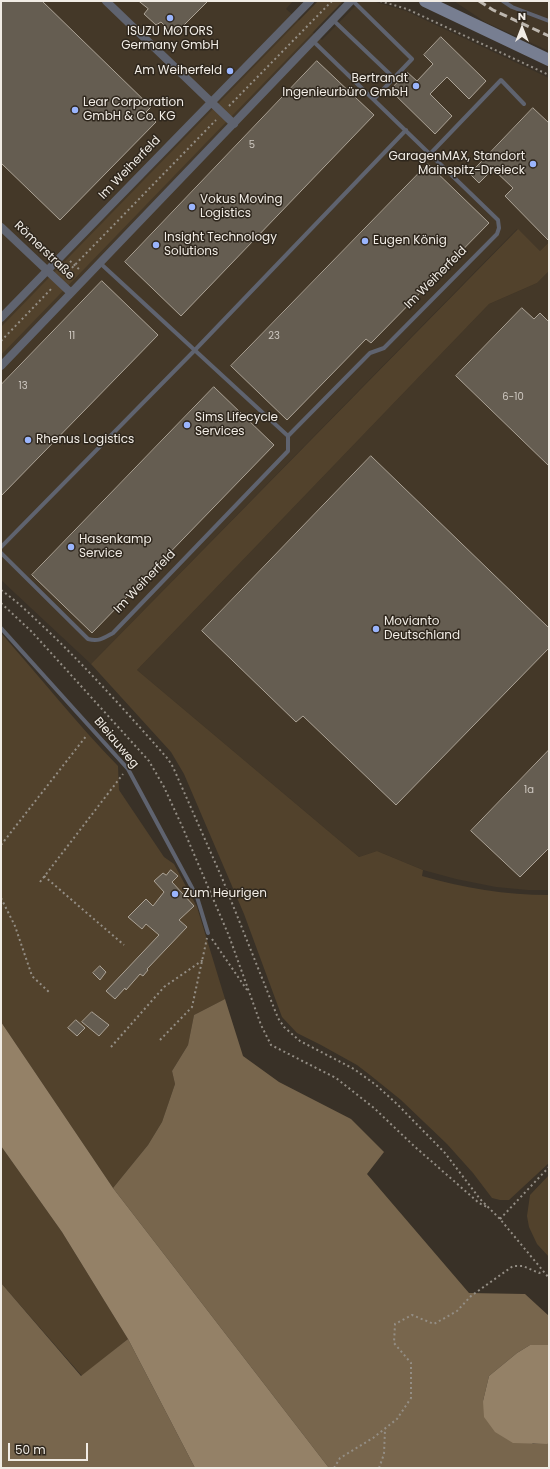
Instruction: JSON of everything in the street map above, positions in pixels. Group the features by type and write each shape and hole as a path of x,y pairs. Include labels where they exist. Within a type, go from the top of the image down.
{"main road":[{"path":"425,1 549,60"}],"street":[{"path":"106,1 234,124"},
{"name":"Im Weiherfeld","path":"1,318 310,1"},
{"path":"1,366 352,1"},
{"name":"Römerstraße","path":"1,227 71,293"}],"lane":[{"path":"352,1 412,59 374,99"},
{"path":"503,1 512,7 549,21"},
{"path":"333,20 394,78"},
{"name":"Im Weiherfeld","path":"1,554 88,639 95,641 102,640 113,632 288,451 288,436 370,353 384,348 497,234 500,228 498,220 313,41"},
{"path":"430,154 501,80 524,104"},
{"path":"1,547 194,351 406,130"},
{"path":"100,263 288,436"},
{"name":"Bleiauweg","path":"1,628 128,769 196,897 208,933"}],"path":[{"path":"227,109 332,1"},
{"path":"380,1 407,9 549,75"},
{"path":"62,278 217,119"},
{"path":"68,259 82,271"},
{"path":"1,341 53,288"},
{"path":"1,590 13,599 65,647 123,708 168,759 173,767 222,878 278,1018 284,1027 300,1042 354,1069 397,1104 445,1153 480,1199 500,1219 549,1278"},
{"path":"1,603 32,632 149,761 164,787 229,936 249,994 261,1025 271,1045 336,1078 374,1108 414,1146 479,1203 490,1209"},
{"path":"1,845 92,729"},
{"path":"40,882 128,769"},
{"path":"44,876 124,945"},
{"path":"1,898 15,926 32,976 50,992"},
{"path":"208,933 249,994"},
{"path":"160,1040 192,1007 208,933"},
{"path":"111,1047 164,987 203,960"},
{"path":"500,1219 549,1167"},
{"path":"334,1468 340,1458 373,1438 397,1419 411,1398 411,1363 394,1343 396,1324 412,1316 434,1324 457,1311 471,1296 513,1266 523,1266 539,1274 543,1271"},
{"path":"379,1468 384,1454 385,1429"}],"shaded area":[{"path":"1,1 293,1 286,9 322,40 360,1 373,1 406,11 549,78 549,242 540,251 517,229 91,664 1,580"},
{"path":"318,1 343,1 1,355 1,327"},
{"path":"454,1 549,1 549,51 485,22"},
{"path":"518,229 540,251 549,242 549,271 537,283 489,304 137,670 359,857 377,851 423,870 422,876 437,880 501,892 549,895 549,1163 509,1200 500,1200 492,1198 473,1173 447,1144 401,1100 357,1065 297,1033 282,1017 244,914 184,774 171,752 91,664"},
{"path":"549,271 549,890 528,890 496,887 456,879 423,870 377,851 359,857 137,670 489,304 537,283"},
{"path":"1,633 73,717 118,766 119,790 164,857 174,864 197,907 225,999 194,1015 188,1045 172,1071 175,1084 162,1122 148,1145 113,1188 1,1022"},
{"path":"225,999 243,1056 279,1082 351,1119 384,1152 367,1174 469,1293 525,1294 549,1316 549,1345 530,1345 517,1353 489,1376 483,1401 533,1444 549,1443 549,1468 329,1468 113,1188 148,1145 162,1122 175,1084 172,1071 188,1045 194,1015"},
{"path":"1,1022 113,1188 329,1468 195,1468 128,1339 62,1232 1,1146"},
{"path":"1,1146 62,1232 128,1339 82,1376 1,1283"},
{"path":"549,1175 549,1257 537,1244 529,1227 527,1216 530,1195"},
{"path":"1,1283 81,1376 128,1339 195,1468 1,1468"},
{"path":"530,1345 549,1345 549,1443 547,1444 513,1443 495,1432 484,1417 483,1401 489,1376 517,1353"}],"building":[{"name":"Lear Corporation GmbH & Co. KG","path":"1,1 42,1 151,107 146,112 156,122 60,220 1,163"},
{"name":"ISUZU MOTORS Germany GmbH","path":"139,1 208,1 174,35 161,22 156,25 144,14 148,9"},
{"name":"Bertrandt Ingenieurbüro GmbH","path":"441,37 486,81 469,99 447,77 430,94 452,116 435,134 390,90 407,72 417,81 433,64 424,55"},
{"path":"317,61 374,115 181,316 125,262"},
{"path":"533,108 549,123 549,241 505,196 513,188 493,169 479,183 470,174"},
{"path":"428,164 489,223 371,343 366,339 287,420 231,366"},
{"name":"Rhenus Logistics","path":"102,281 158,335 1,496 1,385"},
{"path":"522,308 534,319 540,313 549,322 549,466 456,376"},
{"path":"214,387 274,445 92,633 32,575"},
{"name":"Movianto Deutschland","path":"371,456 549,628 549,648 396,805 303,716 296,722 202,631"},
{"path":"549,750 549,848 520,877 471,831"},
{"path":"171,870 178,876 172,882 194,906 179,920 187,927 147,969 148,970 143,976 140,974 126,990 125,988 115,999 106,991 159,935 146,924 142,929 128,917 146,899 153,906 164,892 154,881 163,873 166,875"},
{"path":"100,966 106,972 100,980 93,973"},
{"path":"92,1012 109,1025 99,1036 82,1022"},
{"path":"76,1020 85,1028 77,1036 68,1028"}],"railway":[{"path":"479,1 493,10 549,36"}],"place":[{"name":"ISUZU MOTORS Germany GmbH","path":"170,18"},
{"name":"Am Weiherfeld","path":"230,71"},
{"name":"Bertrandt Ingenieurbüro GmbH","path":"416,86"},
{"name":"Lear Corporation GmbH & Co. KG","path":"75,110"},
{"name":"GaragenMAX, Standort Mainspitz-Dreieck","path":"533,164"},
{"name":"Vokus Moving Logistics","path":"192,207"},
{"name":"Eugen König","path":"365,241"},
{"name":"Insight Technology Solutions","path":"156,245"},
{"name":"Sims Lifecycle Services","path":"187,425"},
{"name":"Rhenus Logistics","path":"28,440"},
{"name":"Hasenkamp Service","path":"71,547"},
{"name":"Movianto Deutschland","path":"376,629"},
{"name":"Zum Heurigen","path":"175,894"}]}
